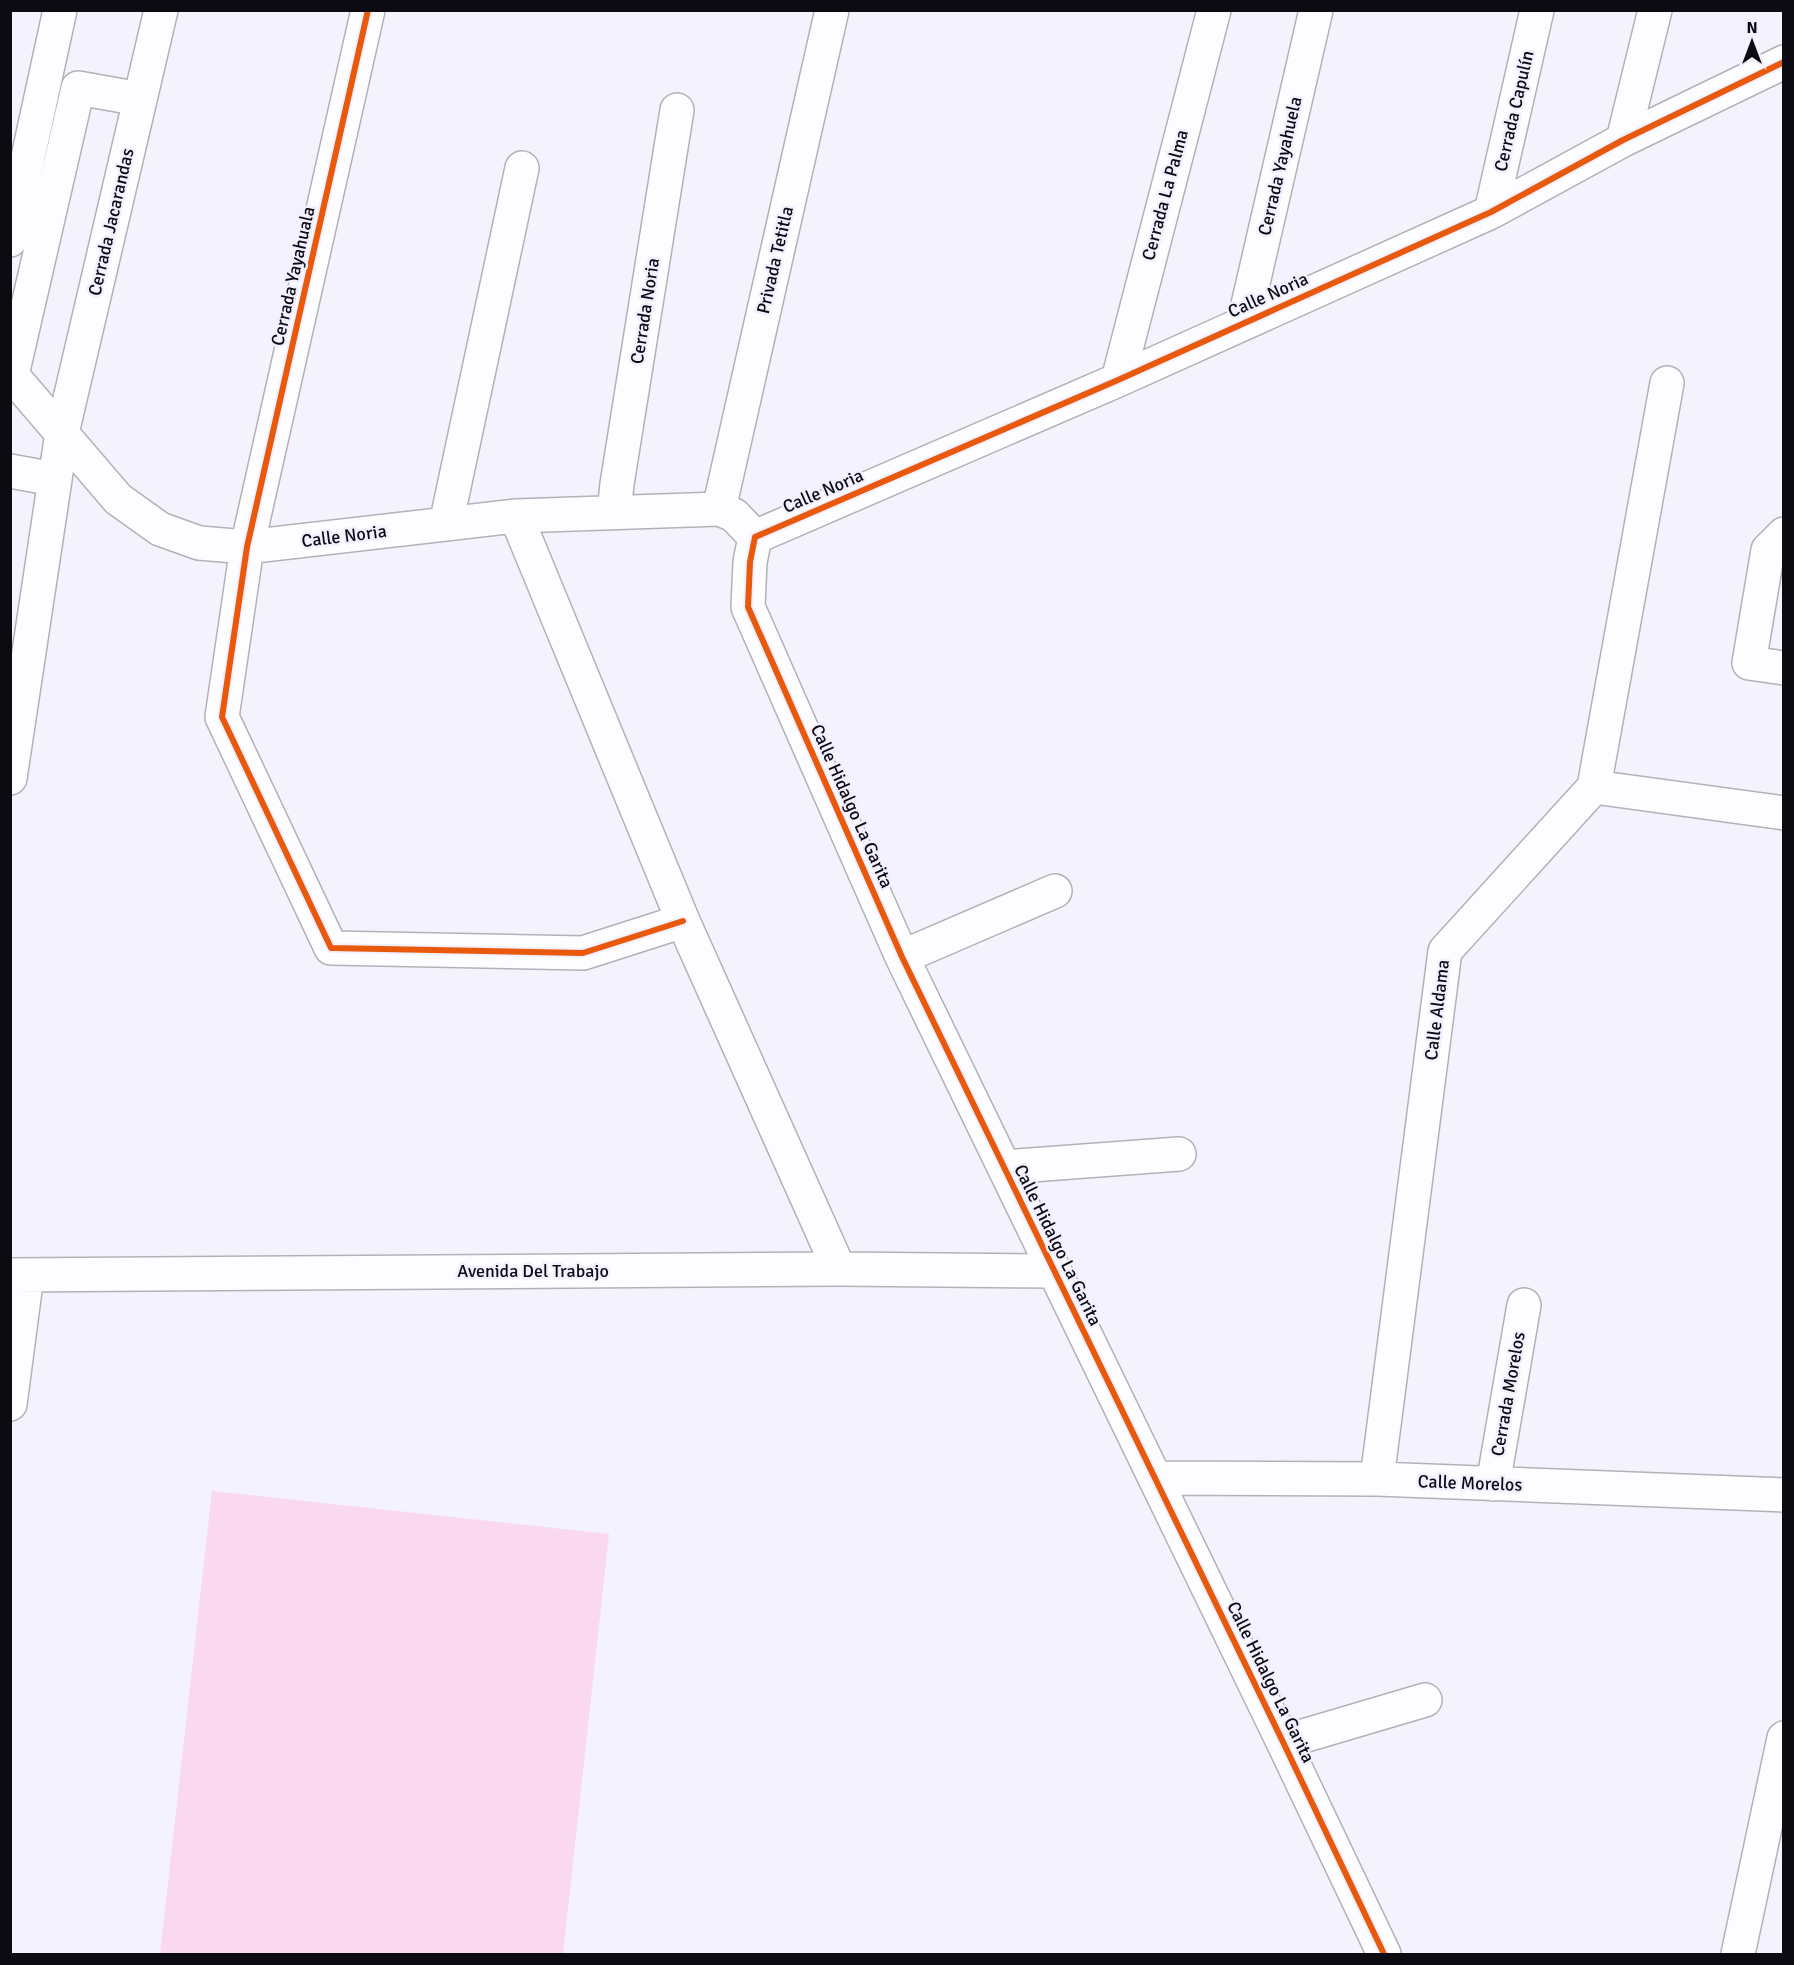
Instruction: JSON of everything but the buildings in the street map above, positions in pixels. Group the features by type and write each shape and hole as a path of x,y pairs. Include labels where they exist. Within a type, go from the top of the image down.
{"street":[{"path":"10,240 60,10"},
{"name":"Cerrada Jacarandas","path":"10,778 62,433 161,10"},
{"name":"Cerrada Yayahuala","path":"368,10 247,547 222,717 331,948 583,953 683,921"},
{"name":"Privada Tetitla","path":"719,509 832,10"},
{"name":"Cerrada La Palma","path":"1118,380 1214,10"},
{"name":"Cerrada Yayahuela","path":"1244,322 1316,10"},
{"name":"Cerrada Capulín","path":"1491,212 1537,10"},
{"path":"1623,140 1655,10"},
{"name":"Calle Noria","path":"755,537 1118,380 1491,212 1623,140 1784,62"},
{"path":"11,374 78,88 140,99"},
{"name":"Cerrada Noria","path":"614,512 677,110"},
{"path":"446,525 522,168"},
{"name":"Calle Noria","path":"11,374 118,499 160,529 199,543 247,547 516,516 719,509"},
{"path":"1667,383 1594,787 1784,813"},
{"path":"10,471 54,479"},
{"path":"719,509 734,515 755,537"},
{"path":"516,516 683,921 839,1269"},
{"path":"1784,534 1768,550 1749,663 1784,668"},
{"name":"Calle Hidalgo La Garita","path":"755,537 750,562 748,607 902,957 1384,1954"},
{"name":"Calle Aldama","path":"1377,1479 1444,951 1594,787"},
{"path":"902,957 1055,891"},
{"path":"1004,1167 1179,1154"},
{"name":"Avenida Del Trabajo","path":"19,1275 839,1269 1055,1271"},
{"path":"10,1404 19,1275"},
{"name":"Cerrada Morelos","path":"1493,1484 1524,1305"},
{"name":"Calle Morelos","path":"1155,1478 1377,1479 1784,1495"},
{"path":"1283,1742 1425,1700"},
{"path":"1738,1954 1784,1738"}],"shaded area":[{"path":"212,1491 609,1534 563,1954 160,1954"}],"cycle path":[{"path":"368,10 247,547 222,717 331,948 583,953 683,921"},
{"path":"1384,1954 902,957 748,607 750,562 755,537 1118,380 1491,212 1623,140 1784,62"}]}
